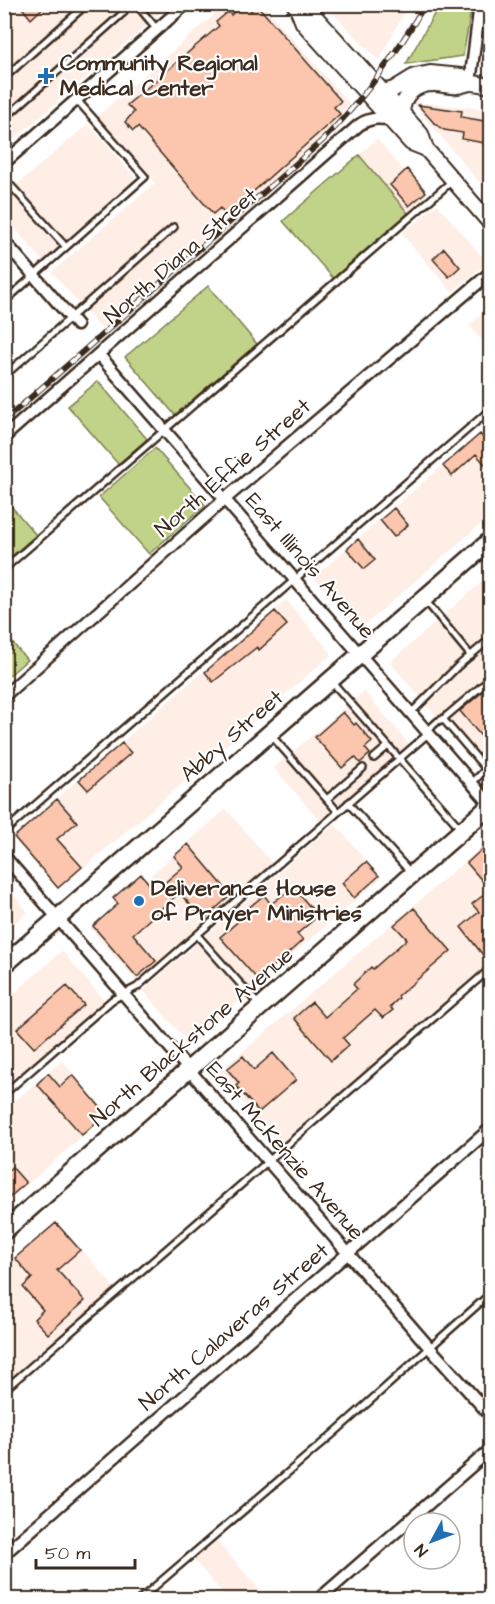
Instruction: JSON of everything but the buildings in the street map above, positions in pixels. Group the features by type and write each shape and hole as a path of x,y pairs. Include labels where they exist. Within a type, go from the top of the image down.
{"main road":[{"name":"Abby Street","path":"4,965 490,541"},
{"name":"North Blackstone Avenue","path":"4,1231 490,805"}],"street":[{"path":"4,163 186,4"},
{"path":"470,83 480,4"},
{"path":"296,6 312,13 383,92 396,116"},
{"path":"296,6 303,23 396,116 421,134 426,149 490,223"},
{"path":"383,92 394,89 415,76 430,73 461,76 470,83"},
{"path":"396,116 405,98 416,87 434,84 459,87 470,83 490,86"},
{"name":"North Diana Street","path":"4,437 359,125 376,118 396,116"},
{"path":"4,241 74,321"},
{"name":"North Effie Street","path":"4,696 225,499 490,273"},
{"name":"East Illinois Avenue","path":"99,355 490,805"},
{"name":"East McKenzie Avenue","path":"4,856 490,1415"},
{"name":"North Calaveras Street","path":"4,1554 490,1129"},
{"path":"318,1599 490,1450"}],"lane":[{"path":"4,78 87,4"},
{"path":"118,4 126,7 135,4 157,29"},
{"path":"4,119 123,14 126,7"},
{"path":"4,302 145,177 77,100"},
{"path":"4,178 66,247"},
{"path":"4,569 453,180"},
{"path":"4,376 74,321 174,226"},
{"path":"4,832 490,410"},
{"path":"424,599 471,656"},
{"path":"411,713 490,639"},
{"path":"4,1094 112,1000 137,987 338,812 438,721 490,679"},
{"path":"331,680 462,830"},
{"path":"443,719 488,769 472,783"},
{"path":"269,734 338,812"},
{"path":"374,758 388,746"},
{"path":"327,799 363,768"},
{"path":"348,803 412,874"},
{"path":"197,935 260,1007"},
{"path":"4,1390 490,969"},
{"path":"4,1057 6,1063 4,1074"},
{"path":"139,1599 334,1433 490,1293"}],"shaded area":[{"name":"Community Regional Medical Center","path":"5,5 170,5 5,147"},
{"path":"226,5 263,5 349,103 332,130 104,327 99,327 52,272 155,183 97,116"},
{"path":"325,5 408,5 379,61"},
{"path":"412,102 490,109 490,195"},
{"path":"88,124 134,177 133,186 44,263 5,216 4,196"},
{"path":"377,139 426,197 408,213 359,155"},
{"path":"437,204 487,262 452,292 402,234"},
{"path":"490,307 490,351 469,325"},
{"path":"490,424 490,516 359,630 314,577"},
{"path":"490,575 490,780 390,662"},
{"path":"286,600 332,654 58,890 12,837"},
{"path":"364,691 409,744 320,821 274,768"},
{"path":"226,809 272,863 136,981 90,928"},
{"path":"335,824 381,878 189,1044 143,990"},
{"path":"490,840 490,967 282,1148 218,1073"},
{"path":"5,884 28,912 4,932"},
{"path":"62,951 108,1005 5,1093 5,1001"},
{"path":"62,1061 108,1114 5,1204 4,1110"},
{"path":"56,1221 116,1289 5,1384 5,1266"},
{"path":"215,1539 268,1599 228,1599 192,1558"}],"green space":[{"path":"440,4 472,5 463,56 406,64"},
{"path":"359,155 408,213 333,278 283,221"},
{"path":"208,286 257,344 175,415 125,357"},
{"path":"98,381 147,439 118,464 68,406"},
{"path":"155,448 205,505 149,554 99,497"},
{"path":"5,499 36,535 7,560 4,557"},
{"path":"5,634 27,660 4,679"}],"railway":[{"path":"4,421 323,140 378,75 403,41 425,4"}],"place":[{"name":"Community Regional Medical Center","path":"46,76"},
{"name":"Deliverance House of Prayer Ministries","path":"139,901"}]}
